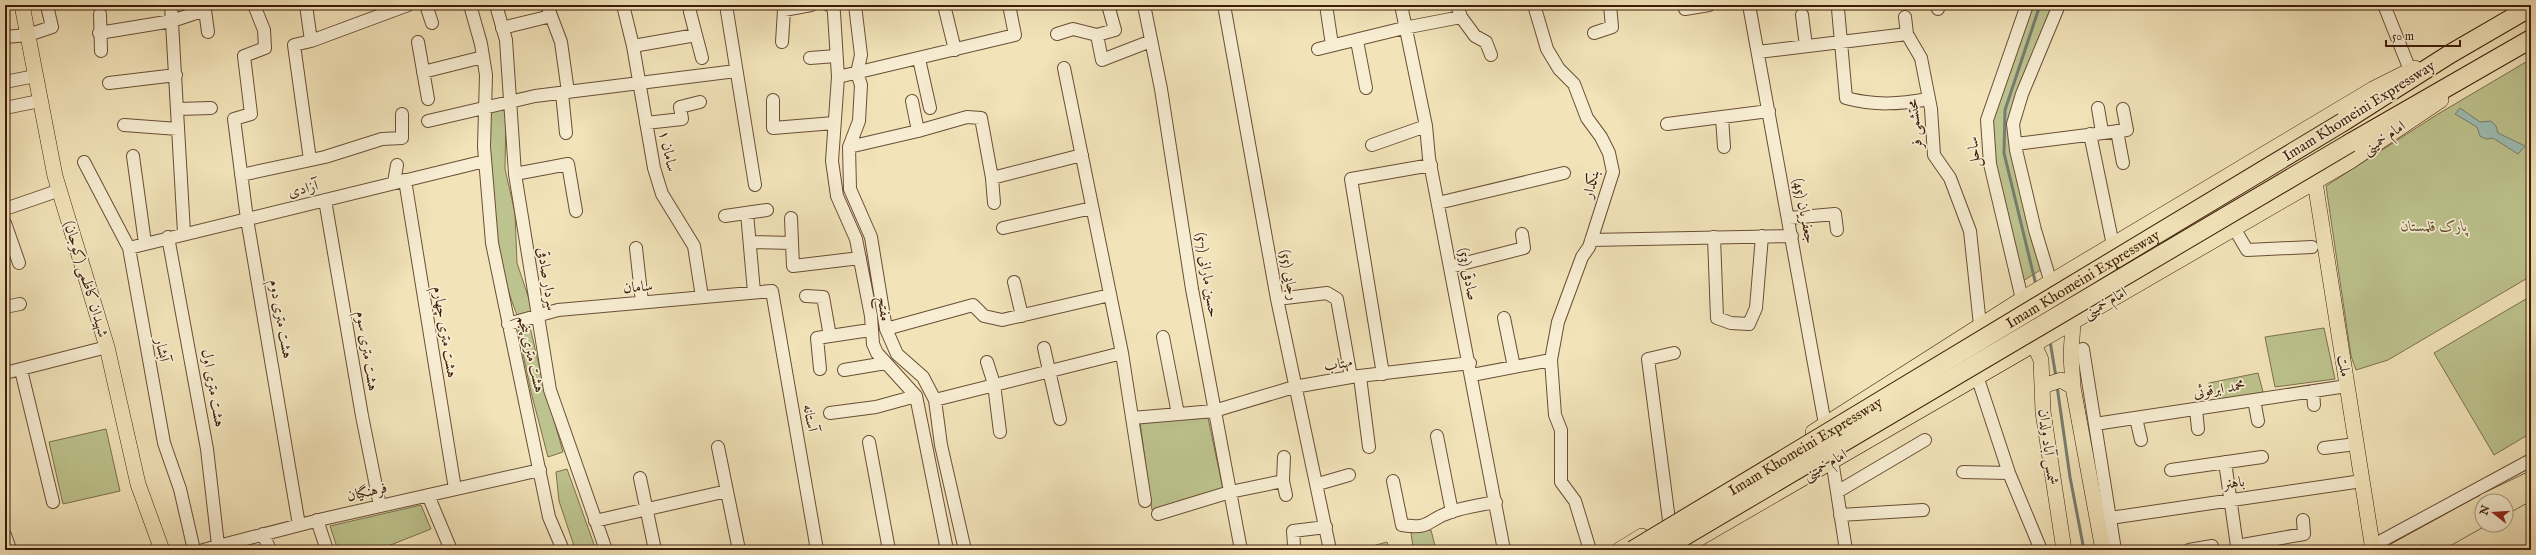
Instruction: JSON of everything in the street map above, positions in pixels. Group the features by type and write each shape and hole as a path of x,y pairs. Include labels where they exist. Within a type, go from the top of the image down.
{"highway":[{"name":"Imam Khomeini Expressway","path":"1633,550 2343,122 2450,54 2531,7"},
{"name":"Imam Khomeini Expressway","path":"1661,550 2350,144 2528,41"}],"main road":[{"name":"شهیدان کاظمی (کوجان)","path":"22,5 39,101 60,190 107,347 138,484 162,550"},
{"name":"امام خمینی","path":"1679,550 1832,460 2349,162 2528,41"},
{"path":"1619,550 1825,424 2022,299 2374,89 2410,70 2450,54"},
{"name":"ملت","path":"2315,182 2372,548"},
{"path":"2148,224 2147,242 2151,251 2162,263 2170,265"},
{"path":"2127,237 2134,239 2146,250 2150,259 2151,276"},
{"path":"2073,322 2071,355 2073,386 2103,550"},
{"name":"شمس آباد ولدان","path":"2034,344 2040,360 2051,472 2064,550"},
{"path":"2042,390 2046,385 2061,380 2073,386"},
{"path":"1749,471 1763,500"},
{"path":"2502,493 2531,479"},
{"path":"2514,502 2531,492"},
{"path":"2396,550 2474,507"},
{"path":"2426,550 2474,523"}],"street":[{"path":"5,38 28,34 52,27 48,10 51,5"},
{"path":"171,5 184,233"},
{"name":"هشت متری دوم","path":"254,5 264,30 265,48 244,56 251,114 234,119 247,219 299,525"},
{"path":"306,5 311,41"},
{"path":"310,160 294,45 311,41 377,10 408,5"},
{"path":"426,5 432,23"},
{"name":"هشت متری پنجم","path":"470,5 486,75 484,108 485,161 492,243 550,517 563,550"},
{"name":"سردار صادقی","path":"496,5 506,40 512,100 515,174 536,316 550,390 606,550"},
{"name":"سامان ۱","path":"623,5 633,46 654,168 662,194 694,246 702,297"},
{"path":"726,5 755,186"},
{"path":"782,42 784,10 811,5"},
{"name":"مفتح","path":"829,5 832,7 834,13 838,77 832,161 837,196 856,240 871,316 870,330 873,344 886,363 916,396"},
{"name":"مفتح","path":"855,5 861,55 857,73 862,85 859,121 849,147 850,189 871,237 886,329 897,354 923,377 935,400 942,445 965,550"},
{"path":"944,5 955,50"},
{"path":"838,77 1015,35 1009,5"},
{"path":"1057,34 1073,29 1097,35 1116,30 1108,5"},
{"name":"حسین مارانی (57)","path":"1144,5 1161,89 1192,289 1241,550"},
{"name":"رجایی (55)","path":"1224,5 1294,387 1318,484 1330,550"},
{"path":"1326,5 1332,45"},
{"name":"صادقی (53)","path":"1401,5 1404,28 1426,126 1431,165 1471,369 1504,550"},
{"path":"1457,5 1461,17 1475,36 1486,42 1491,54"},
{"name":"بنکدار","path":"1534,5 1547,49 1559,69 1574,84 1587,118 1601,137 1609,153 1613,172 1591,240 1558,322 1551,360 1555,415 1561,430 1561,482 1575,501 1590,550"},
{"path":"1594,33 1612,27 1610,5"},
{"path":"1685,9 1709,5"},
{"name":"جعفریان (45)","path":"1749,5 1789,218 1825,424"},
{"name":"ساحل","path":"2022,299 1990,164 1987,120 2027,5"},
{"path":"2051,283 2035,230 2013,124 2022,94 2059,5"},
{"path":"2384,5 2410,70"},
{"path":"1838,9 1846,98 1867,104 1897,104 1929,99"},
{"path":"99,33 172,21 205,10 208,32"},
{"path":"502,28 549,11 560,42 565,93 566,133"},
{"path":"690,12 702,58"},
{"path":"100,14 99,33 101,51"},
{"path":"1802,15 1806,46"},
{"path":"1318,49 1357,41 1404,28 1461,17"},
{"path":"1758,52 1907,34 1905,17"},
{"name":"محتشمی فر","path":"1907,34 1921,58 1929,99 1934,155 1950,178 1970,231 1980,325"},
{"path":"633,46 696,35"},
{"path":"1097,35 1102,60 1151,41"},
{"path":"1357,41 1366,88"},
{"path":"418,42 428,99"},
{"path":"810,58 836,56"},
{"path":"423,72 483,57"},
{"path":"919,59 930,108"},
{"path":"1064,68 1122,353 1145,501"},
{"path":"428,121 512,100 736,71"},
{"path":"109,83 176,75"},
{"path":"5,82 35,76"},
{"path":"773,100 773,128 834,123"},
{"path":"5,108 39,101"},
{"path":"912,101 918,132"},
{"path":"646,123 682,119 680,107 700,102"},
{"path":"178,109 211,108"},
{"path":"2098,108 2096,133 2114,245"},
{"path":"2123,163 2122,130 2124,109"},
{"path":"1667,124 1769,111"},
{"path":"241,175 310,160 382,139 402,138 402,114"},
{"path":"849,147 918,132 967,117 981,118 992,178 994,203"},
{"path":"1722,117 1724,148"},
{"path":"124,125 178,129"},
{"path":"1372,145 1426,126"},
{"path":"2016,144 2122,130"},
{"path":"992,178 1082,155"},
{"path":"133,156 145,243"},
{"name":"آزادی","path":"129,248 184,233 485,161"},
{"name":"آبشار","path":"84,162 129,248 164,443 180,489 194,550"},
{"path":"515,174 568,164 576,211"},
{"name":"هشت متری چهارم","path":"397,165 455,489"},
{"path":"1383,374 1351,179 1431,165"},
{"path":"1438,203 1564,173"},
{"path":"5,209 60,190"},
{"name":"هشت متری سوم","path":"325,200 362,416 380,506"},
{"path":"1002,228 1092,208"},
{"path":"726,216 767,210"},
{"path":"747,213 754,292"},
{"path":"1789,218 1835,214 1837,230"},
{"path":"791,218 793,266 860,258"},
{"path":"5,223 19,263"},
{"path":"2234,228 2247,250 2312,247"},
{"path":"1450,266 1524,248 1522,234"},
{"path":"1714,237 1717,318 1731,323 1749,324 1756,308 1762,236"},
{"path":"1591,240 1792,236"},
{"name":"هشت متری اول","path":"168,237 207,449 218,545"},
{"path":"750,242 792,243"},
{"path":"636,248 642,302"},
{"path":"1014,282 1022,316"},
{"name":"سامان","path":"508,324 558,310 772,291"},
{"name":"آستانه","path":"772,291 817,550"},
{"path":"1277,299 1327,293 1337,299 1369,447"},
{"path":"886,329 973,306 984,316 1002,320 1110,295"},
{"path":"806,296 823,297 830,336"},
{"path":"5,307 20,304"},
{"path":"1504,318 1514,366"},
{"path":"820,369 817,338 870,330"},
{"path":"1163,337 1178,414"},
{"path":"5,373 107,347"},
{"path":"1044,348 1048,372 1060,419"},
{"path":"2083,349 2115,550"},
{"path":"1669,520 1648,359 1674,352"},
{"path":"935,400 1122,353"},
{"name":"مهتاب","path":"1132,418 1214,411 1294,387 1355,377 1514,366 1551,360"},
{"path":"987,362 994,384 1000,432"},
{"path":"844,370 886,363"},
{"path":"21,370 53,502"},
{"path":"1978,376 2009,473 2040,550"},
{"name":"محمد ابرقوئی","path":"2095,424 2347,386"},
{"path":"2313,391 2314,405"},
{"path":"830,413 876,407 916,396 947,550"},
{"path":"2254,400 2258,421"},
{"path":"2196,409 2198,429"},
{"path":"2136,418 2140,440"},
{"path":"1437,436 1452,512"},
{"path":"1837,492 1925,440"},
{"path":"869,442 889,550"},
{"path":"2324,448 2356,444"},
{"path":"718,447 739,550"},
{"path":"1284,457 1283,481 1286,496"},
{"path":"2171,470 2262,457"},
{"path":"1832,460 1846,550"},
{"path":"2372,548 2531,460"},
{"path":"2225,462 2229,500 2237,546 2304,534 2303,520"},
{"name":"فرهنگیان","path":"203,550 317,520 540,470"},
{"path":"1963,472 2009,473"},
{"path":"1318,484 1349,475"},
{"path":"640,478 655,550"},
{"path":"1158,514 1230,492 1283,481"},
{"path":"1393,481 1402,525 1416,527 1429,524 1439,516 1496,502"},
{"name":"باهنر","path":"2110,518 2362,481"},
{"path":"595,521 727,491"},
{"path":"428,495 451,550"},
{"path":"1840,515 1923,510"},
{"path":"317,520 327,550"},
{"path":"1294,545 1293,531 1326,527"},
{"path":"5,534 10,549 5,550"},
{"path":"263,534 270,550"},
{"path":"2189,550 2212,546"}],"green space":[{"path":"2032,5 2053,5 2011,117 2042,269 2023,281 1995,165 1992,121"},
{"name":"پارک قلمستان","path":"2531,59 2531,276 2388,360 2356,370 2351,356 2326,186 2438,114"},
{"path":"506,108 505,169 515,213 517,263 533,311 517,315 508,291 497,241 490,163 488,111"},
{"path":"2531,296 2531,433 2494,455 2434,353"},
{"path":"530,327 541,374 563,452 548,457 531,392 518,330"},
{"path":"2324,328 2335,379 2275,387 2265,337"},
{"path":"2258,373 2263,392 2214,402 2209,383"},
{"path":"1208,418 1223,489 1152,510 1140,422"},
{"path":"106,429 120,491 63,504 49,442"},
{"path":"567,469 596,550 575,549 559,501 556,472"},
{"path":"421,505 431,529 378,550 338,550 330,526"},
{"path":"1431,530 1436,550 1403,550 1413,547 1411,533"},
{"path":"1387,542 1390,550 1358,550"}],"water":[{"path":"2460,108 2480,122 2491,121 2496,126 2498,133 2525,146 2518,154 2493,138 2486,139 2480,136 2477,127 2455,114"}],"waterway":[{"path":"2036,285 2004,153 2005,110 2040,5"},
{"path":"2050,341 2056,377"},
{"path":"2057,386 2070,477 2084,550"}]}
